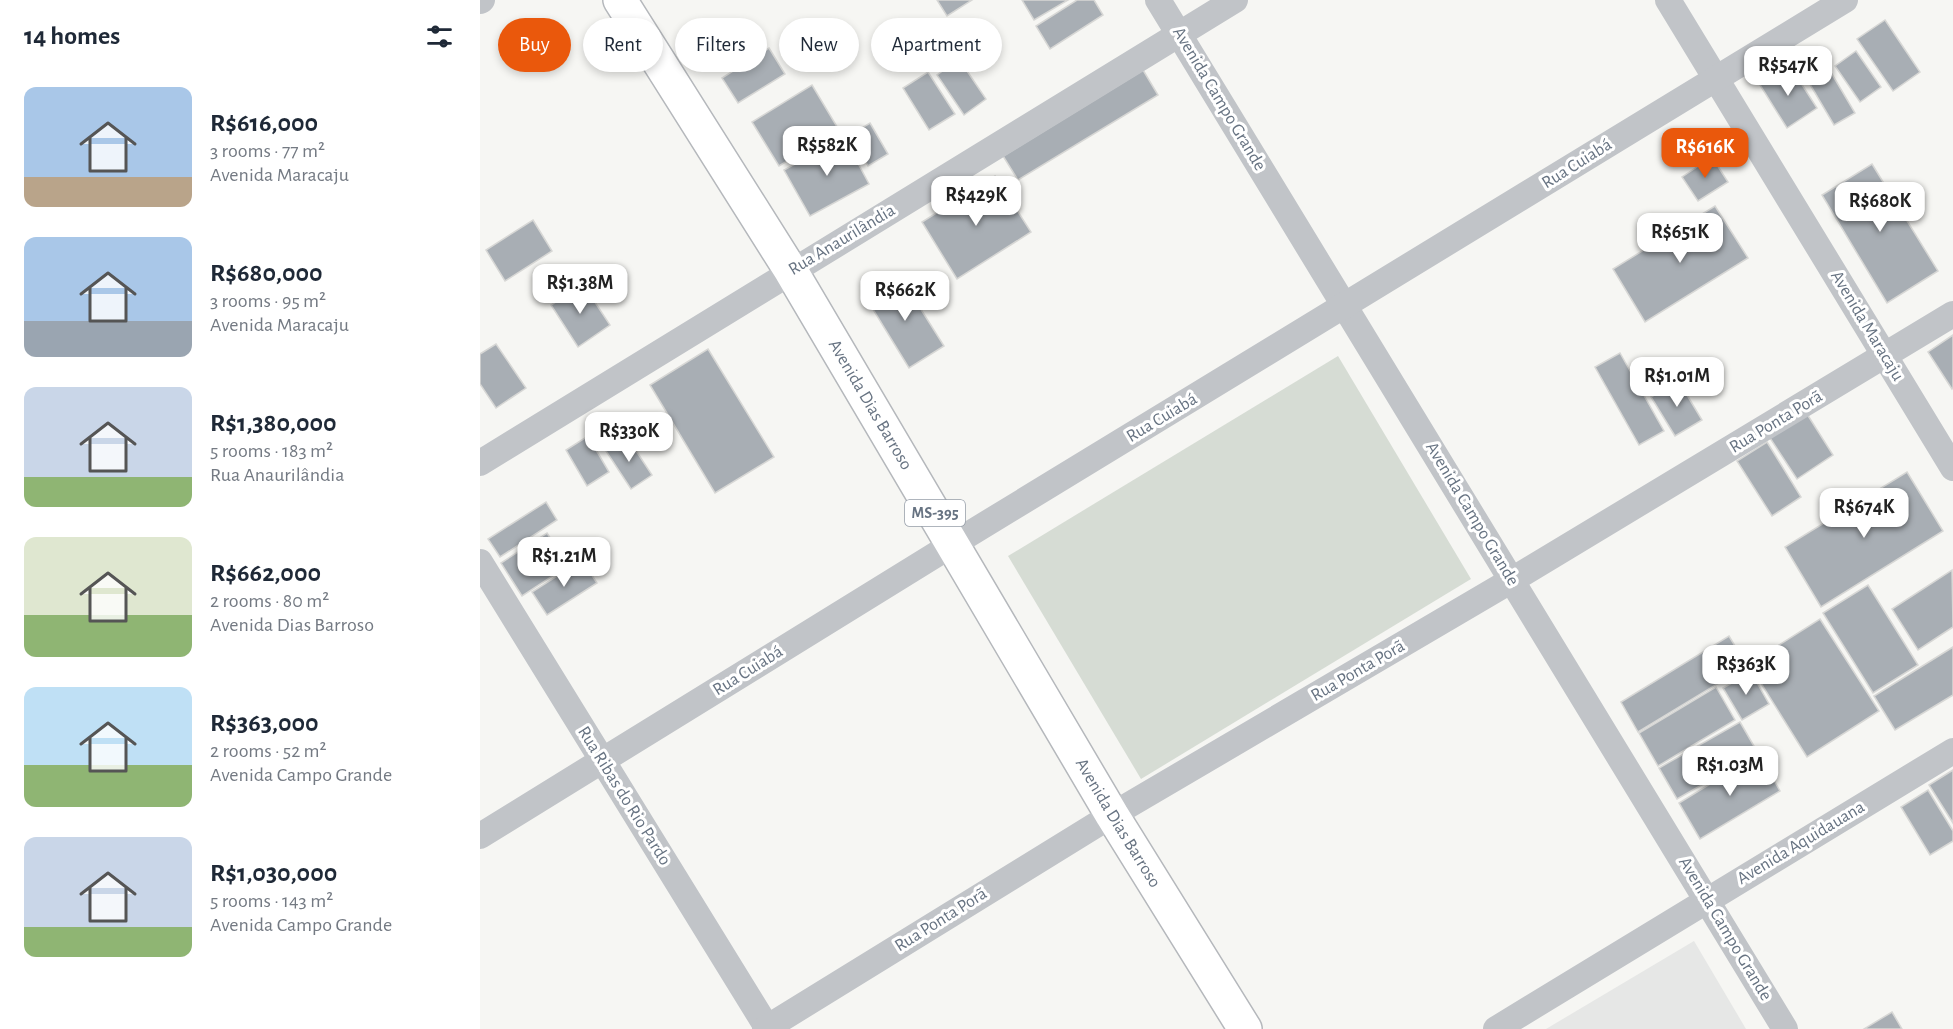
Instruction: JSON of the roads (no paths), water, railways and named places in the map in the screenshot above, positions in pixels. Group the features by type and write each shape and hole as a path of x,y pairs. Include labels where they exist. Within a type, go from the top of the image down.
{"main road":[{"name":"Avenida Dias Barroso","path":"620,0 790,271 1112,815 1245,1029"}],"street":[{"name":"Avenida Campo Grande","path":"1158,0 1785,1029"},
{"name":"Rua Anaurilândia","path":"480,463 1235,0"},
{"name":"Avenida Maracaju","path":"1668,0 1953,468"},
{"name":"Rua Cuiabá","path":"480,836 953,544 1845,0"},
{"name":"Rua Ponta Porã","path":"767,1029 1112,815 1512,580 1953,314"},
{"name":"Rua Ribas do Rio Pardo","path":"480,562 767,1029"},
{"name":"Avenida Aquidauana","path":"1496,1029 1953,750"}]}
